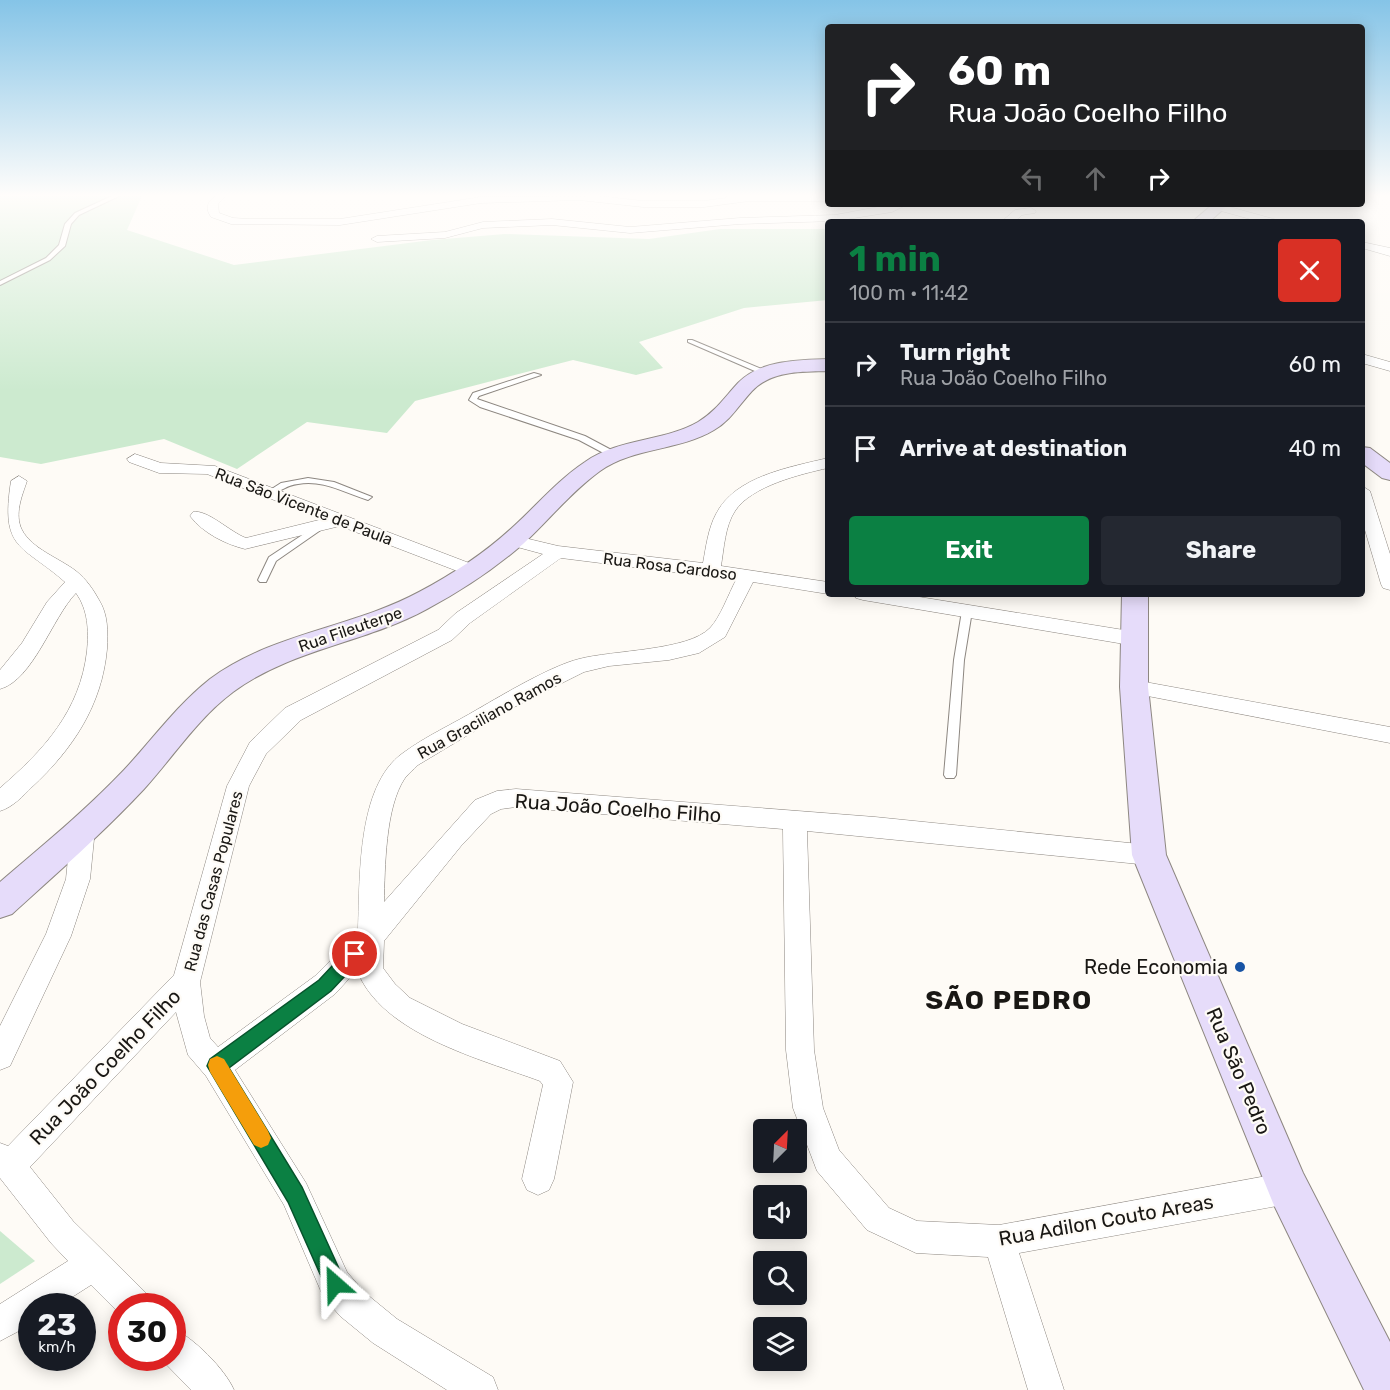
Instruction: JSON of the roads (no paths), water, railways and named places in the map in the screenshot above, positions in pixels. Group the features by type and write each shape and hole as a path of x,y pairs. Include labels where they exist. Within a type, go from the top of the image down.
{"main road":[{"name":"Rua Fileuterpe","path":"0,903 83,829 123,790 219,687 239,673 276,654 390,618 446,587 512,540 594,465 614,455 680,438 704,427 724,414 748,383 767,373 787,368 825,365"},
{"path":"1365,455 1390,473"},
{"name":"Rua São Pedro","path":"1135,597 1134,687 1149,855 1288,1188 1389,1390"}],"street":[{"path":"1365,359 1390,367"},
{"name":"Rua São Vicente de Paula","path":"135,459 159,468 209,469 471,570"},
{"path":"711,570 724,515 734,500 780,477 825,464"},
{"path":"0,802 50,754 72,727 86,697 98,649 96,615 87,595 60,567 21,542 11,526 11,508 19,481"},
{"path":"1365,501 1390,584"},
{"path":"199,516 216,531 233,541 244,544 341,520"},
{"name":"Rua Rosa Cardoso","path":"512,540 558,552 711,570 825,588"},
{"name":"Rua das Casas Populares","path":"186,982 238,786 258,748 293,714 445,635 463,618 558,552"},
{"name":"Rua Graciliano Ramos","path":"538,1179 558,1082 550,1071 454,1035 400,1007 385,993 370,970 373,853 385,796 396,773 410,759 511,700 578,666 609,659 651,656 692,648 718,632 747,576"},
{"path":"0,682 10,674 29,650 52,608 76,582"},
{"path":"881,597 1136,639"},
{"path":"1134,687 1390,735"},
{"name":"Rua João Coelho Filho","path":"186,982 190,1016 198,1045 216,1066 325,985 370,938 453,839 483,807 497,800 516,798 875,827 1149,855"},
{"name":"Rua Adilon Couto Areas","path":"795,822 800,1050 808,1108 828,1160 878,1220 916,1237 999,1241 1288,1188"},
{"path":"0,1056 58,936 78,879 83,829"},
{"name":"Rua João Coelho Filho","path":"5,1162 186,982"},
{"path":"216,1066 295,1194 335,1284 352,1304 385,1331 480,1390"},
{"path":"5,1162 62,1232 122,1293"},
{"path":"999,1241 1046,1390"},
{"path":"0,1324 94,1264"},
{"path":"186,1359 216,1390"}],"lane":[{"path":"0,283 44,261"},
{"path":"690,341 767,373"},
{"path":"537,375 476,395 473,400 582,438 614,455"},
{"path":"271,492 295,480 312,479 368,496"},
{"path":"263,580 272,559 322,525"},
{"path":"950,775 960,660 967,611"}],"place":[{"name":"Rede Economia","path":"1240,967"}],"district":[{"name":"SÃO PEDRO","path":"1009,1000"}]}
